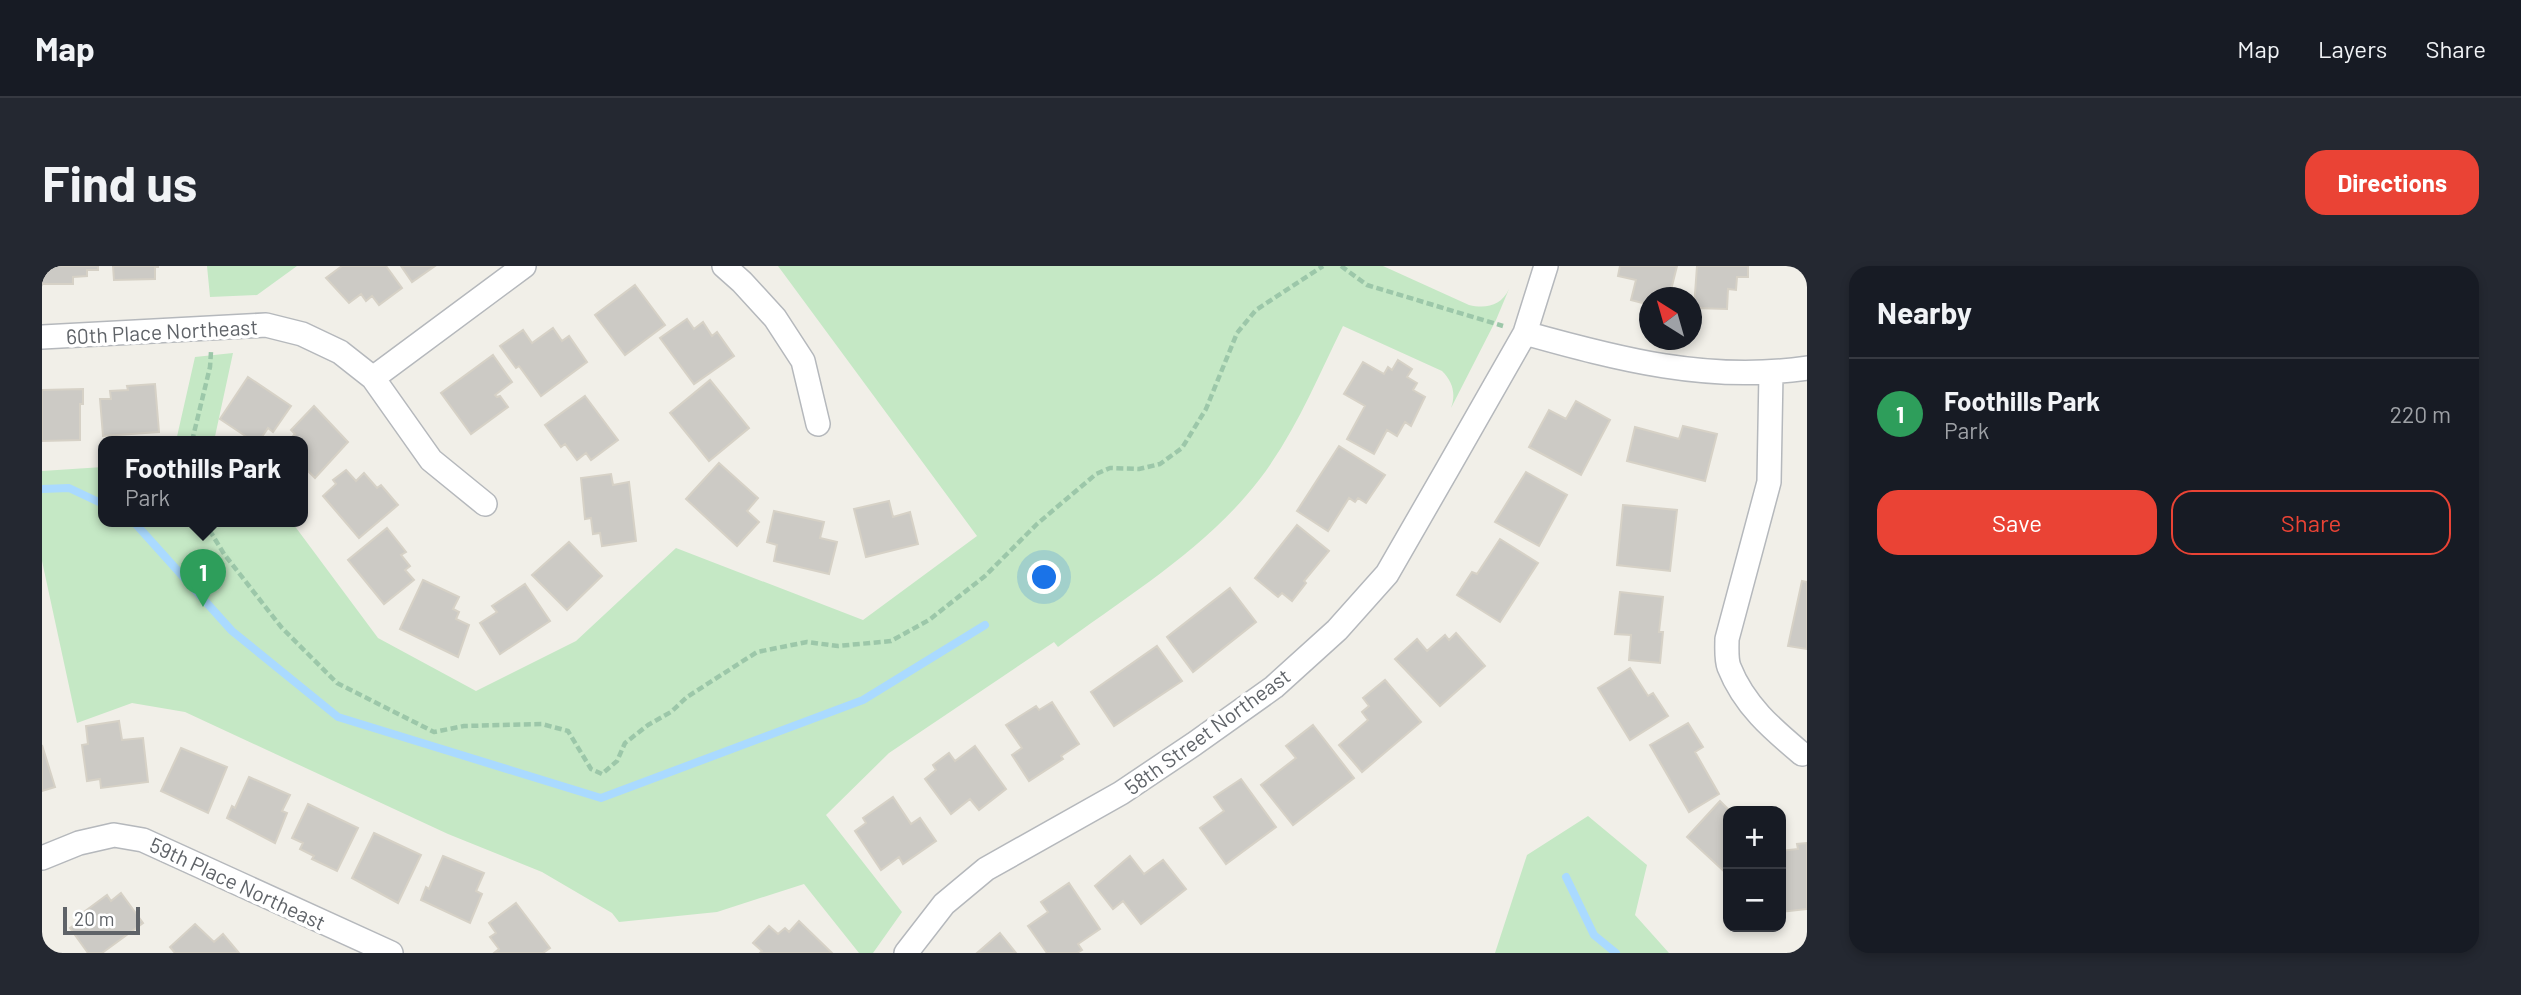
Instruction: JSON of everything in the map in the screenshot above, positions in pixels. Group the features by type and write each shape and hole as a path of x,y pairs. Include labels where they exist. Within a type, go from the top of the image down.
{"street":[{"path":"373,378 524,266"},
{"path":"724,266 775,318 803,361 818,424"},
{"name":"58th Street Northeast","path":"906,953 944,904 986,869 1121,793 1194,744 1274,687 1337,630 1387,574 1525,333 1546,266"},
{"name":"60th Place Northeast","path":"42,337 266,325 302,334 340,352 373,378 431,460 485,504"},
{"path":"1525,333 1609,357 1657,366 1771,373 1807,368"},
{"path":"1771,373 1769,482 1727,639 1728,665 1743,693 1765,724 1802,754"},
{"name":"59th Place Northeast","path":"42,859 79,843 114,835 143,839 391,953"}],"path":[{"path":"208,527 224,554 282,628 337,683 434,732 464,726 542,724 568,731 591,769 602,774 617,761 625,743 648,724 671,712 687,696 757,652 807,642 838,646 891,641 929,620 985,576 1037,524 1096,474 1110,468 1139,469 1160,464 1182,448 1206,409 1237,333 1256,310 1323,266"},
{"path":"1341,266 1367,285 1525,333"},
{"path":"193,436 210,367 211,327"}],"green space":[{"path":"207,266 297,266 257,295 210,297"},
{"path":"778,266 1383,266 1469,305 1487,306 1497,303 1509,289 1451,408 1452,388 1442,371 1343,326 1284,444 1259,480 1215,528 1164,570 1058,647 1054,642 889,753 826,815 902,912 873,953 859,953 804,884 717,912 619,922 612,913 542,872 448,834 185,712 132,703 77,723 42,561 42,471 98,467 98,527 295,527 378,638 476,691 576,641 676,548 863,620 977,536"},
{"path":"233,353 215,436 177,436 195,357"},
{"path":"1588,816 1647,865 1635,915 1669,953 1495,953 1527,855"}],"building":[{"path":"42,266 98,266 98,270 87,270 87,276 73,277 73,284 42,284"},
{"path":"113,266 158,267 155,267 155,279 114,280"},
{"path":"342,266 386,266 402,288 379,305 372,296 366,301 361,294 349,303 326,278"},
{"path":"401,266 435,266 412,282"},
{"path":"1620,266 1677,266 1672,287 1639,287 1639,302 1631,300 1636,280 1618,276"},
{"path":"1697,266 1748,266 1748,277 1737,277 1736,290 1728,289 1727,309 1702,308 1702,287 1696,287"},
{"path":"635,285 665,325 625,355 595,315"},
{"path":"687,319 694,329 703,322 712,336 717,332 734,356 694,384 660,338"},
{"path":"553,328 562,341 569,336 587,362 541,396 500,346 523,330 532,343"},
{"path":"493,355 512,382 495,395 500,396 508,407 471,434 441,393"},
{"path":"1398,360 1412,369 1407,377 1417,383 1413,390 1425,397 1411,426 1405,422 1397,436 1387,430 1374,454 1347,439 1365,406 1344,394 1363,362 1384,374 1388,367 1392,370"},
{"path":"248,377 291,406 273,432 268,428 262,436 246,436 220,419"},
{"path":"710,380 749,428 709,461 670,413"},
{"path":"155,384 159,432 103,436 100,399 111,399 110,391 128,390 127,386"},
{"path":"83,389 83,404 80,404 80,440 42,441 42,390"},
{"path":"585,396 618,440 591,460 586,453 577,460 565,444 561,447 545,425"},
{"path":"1576,401 1610,420 1581,475 1529,447 1549,410 1566,419"},
{"path":"314,406 348,442 315,478 308,471 308,436 293,436 295,434 291,430"},
{"path":"1683,426 1717,434 1705,481 1627,461 1635,427 1679,439"},
{"path":"1339,446 1385,475 1366,503 1358,498 1355,502 1349,498 1328,531 1297,511"},
{"path":"719,463 758,498 747,511 759,522 737,546 686,499"},
{"path":"346,470 356,481 364,473 377,488 381,485 398,505 359,538 323,496 336,484 333,480"},
{"path":"1526,472 1567,495 1539,546 1495,522"},
{"path":"611,474 613,485 629,482 636,541 602,546 600,533 593,534 591,518 585,519 581,478"},
{"path":"889,501 893,517 910,512 918,544 866,557 854,509"},
{"path":"1623,505 1677,510 1670,571 1617,565"},
{"path":"774,511 824,522 820,538 837,542 829,574 774,561 777,545 767,542"},
{"path":"1297,525 1329,551 1304,581 1306,583 1292,601 1282,593 1278,597 1255,578"},
{"path":"387,528 406,552 401,555 410,566 405,570 414,580 384,604 348,560"},
{"path":"1500,539 1538,563 1500,622 1457,595 1472,572 1477,574"},
{"path":"569,542 602,576 567,610 532,575"},
{"path":"423,580 459,597 453,609 459,612 456,619 469,625 458,657 400,629"},
{"path":"1802,581 1807,582 1807,649 1788,646"},
{"path":"525,584 550,621 500,654 480,623 497,612 492,606"},
{"path":"1230,588 1256,622 1193,672 1167,637"},
{"path":"1620,592 1663,597 1659,632 1663,632 1660,663 1629,660 1631,635 1615,634"},
{"path":"1456,633 1485,666 1440,706 1395,659 1417,639 1427,651 1445,635 1449,640"},
{"path":"1157,646 1182,681 1114,726 1091,692"},
{"path":"1630,668 1648,696 1653,693 1668,716 1630,740 1598,688"},
{"path":"1385,680 1421,722 1362,772 1339,745 1368,720 1362,712 1369,706 1363,698"},
{"path":"1052,702 1079,744 1061,756 1063,759 1029,781 1012,755 1022,748 1006,725 1036,706 1039,710"},
{"path":"119,721 122,740 143,738 148,782 101,788 100,779 87,781 82,745 88,744 86,726"},
{"path":"1688,723 1703,747 1695,752 1719,794 1689,812 1650,745"},
{"path":"1313,725 1354,778 1293,825 1261,785 1296,758 1286,746"},
{"path":"42,745 55,787 42,791"},
{"path":"975,746 1006,789 979,810 970,799 951,814 925,779 936,770 933,765 949,753 955,761"},
{"path":"181,748 227,767 208,813 161,791"},
{"path":"249,777 290,795 282,811 287,813 275,843 227,818 232,806 235,808"},
{"path":"1241,779 1276,827 1226,864 1200,828 1224,811 1214,797"},
{"path":"893,797 911,824 920,818 936,841 903,864 899,857 881,870 855,831 866,823 863,818"},
{"path":"1720,801 1725,806 1723,870 1687,837"},
{"path":"308,804 358,828 337,871 312,859 314,856 300,849 303,843 292,838"},
{"path":"374,833 421,855 398,903 352,878"},
{"path":"1807,843 1807,909 1786,911 1786,850 1798,849 1797,844"},
{"path":"443,856 484,873 476,891 482,894 470,923 421,900 426,887 429,889"},
{"path":"1130,856 1144,874 1163,860 1186,889 1141,924 1123,901 1113,909 1095,886"},
{"path":"1069,883 1100,929 1078,944 1082,950 1077,953 1047,953 1028,926 1048,912 1041,902"},
{"path":"121,893 143,923 102,953 88,953 70,928 87,916 84,912 107,895 111,901"},
{"path":"516,903 550,948 543,953 494,953 499,949 490,937 496,933 489,923"},
{"path":"799,921 832,953 760,953 762,951 753,943 769,926 778,934 785,928 789,932"},
{"path":"195,924 214,942 223,934 239,953 175,953 170,947"},
{"path":"1000,933 1016,953 977,953"}],"waterway":[{"path":"42,489 69,488 98,502"},
{"path":"138,527 232,631 338,717 601,798 863,700 985,625"},
{"path":"1566,877 1594,935 1616,953"}],"place":[{"name":"Foothills Park","path":"203,607"}]}
